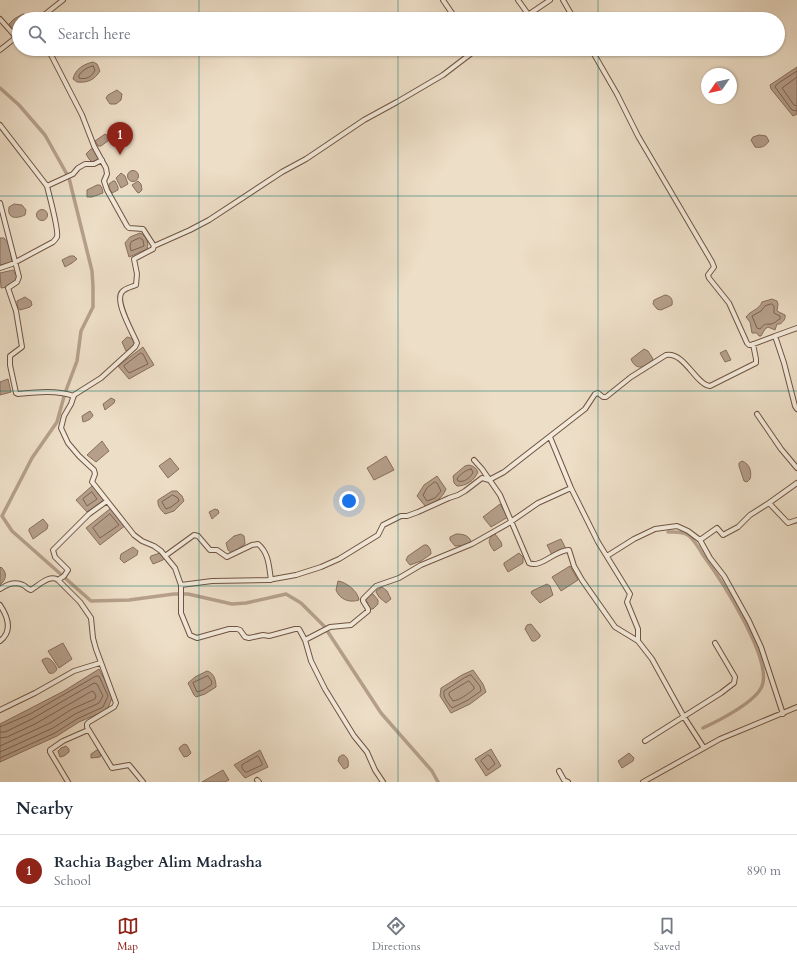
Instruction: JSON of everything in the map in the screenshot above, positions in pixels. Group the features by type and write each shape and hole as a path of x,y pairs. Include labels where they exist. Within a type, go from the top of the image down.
{"street":[{"path":"48,12 64,0"},
{"path":"443,0 451,12"},
{"path":"518,0 527,12"},
{"path":"531,12 550,0"},
{"path":"563,0 570,12"},
{"path":"0,19 12,30"},
{"path":"0,50 12,41"},
{"path":"52,56 82,115 94,146 102,160 107,172 107,176 104,180 105,185 127,226 129,228 143,229 154,246"},
{"path":"384,782 375,770 367,752 354,736 325,689 311,660 305,640 299,629 269,636 257,635 249,638 245,637 240,630 234,629 196,638 190,635 181,613 181,585 175,568 161,551 137,538 92,482 95,474 92,467 79,456 68,443 60,428 74,396 101,378 135,347 137,343 125,317 120,300 120,294 125,289 135,286 137,274 134,259 153,249 154,246 209,220 282,172 306,159 364,120 443,75 468,56"},
{"path":"595,56 617,94 638,136 712,262 714,267 708,275 708,278 729,303 747,343 749,345 753,344 797,328"},
{"path":"0,125 47,186 57,237 53,242 15,262 0,268"},
{"path":"47,186 74,173 78,168 85,164 94,164 102,160"},
{"path":"0,203 19,280 8,288 16,311 22,345 22,348 10,356 10,365 16,393 46,391 61,392 74,396"},
{"path":"775,336 797,409"},
{"path":"181,585 212,581 271,580 296,575 339,559 378,535 383,525 401,516 407,516 418,512 458,495 482,478 490,480 504,472 585,409 595,394 598,393 606,398 631,377 666,355 674,355 690,367 706,386 710,386 756,363 753,344"},
{"path":"757,414 781,449 796,465"},
{"path":"550,437 571,488 598,542 630,594 627,602 638,629 638,641"},
{"path":"474,460 500,495 527,561 531,565 535,565 563,551 569,550 578,573 615,627 638,641 652,659 684,717 704,748"},
{"path":"700,540 717,528 724,535 738,527 750,515 797,483"},
{"path":"305,640 330,627 351,625 368,610 363,601 364,597 376,586 399,578 421,565 472,544 538,503 571,488"},
{"path":"58,580 64,576 68,570 55,557 53,550 89,514 107,501"},
{"path":"769,503 788,523 797,520"},
{"path":"607,556 634,539 656,529 677,526 688,531 700,540 710,558 724,576 761,646 783,714"},
{"path":"165,556 194,535 198,536 210,550 217,550 227,557 252,545 258,544 264,551 267,558 271,580"},
{"path":"0,589 8,584 18,583 31,590 52,578 58,580 80,602 91,618 93,638 100,663 116,703 114,707 89,722 87,724 88,730 101,748 112,768 129,765 143,782"},
{"path":"0,605 8,621 8,630 5,637 0,641"},
{"path":"645,741 721,694 734,683 735,677 715,643"},
{"path":"0,710 35,693 74,671 100,663"},
{"path":"643,782 720,739 797,707"},
{"path":"68,782 50,750 63,741 88,730"},
{"path":"559,771 564,780 568,782"}],"water":[{"path":"12,21 12,29 9,24"},
{"path":"93,62 97,64 100,71 95,77 84,82 77,82 73,79 74,75 80,68"},
{"path":"797,67 797,114 793,116 771,89 770,85"},
{"path":"117,90 122,94 121,100 116,104 110,104 106,98 108,95"},
{"path":"105,134 109,137 109,140 101,146 98,146 95,141"},
{"path":"759,135 766,136 769,141 763,147 755,147 751,140 753,137"},
{"path":"91,149 94,149 99,159 92,162 86,154"},
{"path":"131,171 135,171 137,172 137,180 131,181 128,178 128,174"},
{"path":"121,173 125,176 128,184 121,188 116,178"},
{"path":"115,181 118,190 112,193 109,188 109,184"},
{"path":"138,181 141,184 142,190 139,193 132,185"},
{"path":"100,185 103,193 92,197 87,197 87,190"},
{"path":"14,204 22,205 26,210 25,215 13,217 9,214 9,207"},
{"path":"40,210 44,210 46,211 46,219 40,220 37,217 37,213"},
{"path":"140,233 147,240 147,249 129,257 125,243 130,237"},
{"path":"0,238 4,238 8,243 12,262 8,265 0,267"},
{"path":"70,256 74,256 77,259 65,267 62,260"},
{"path":"13,270 18,278 16,282 8,287 1,288 0,273"},
{"path":"665,295 671,298 672,305 661,310 657,309 653,304 654,300"},
{"path":"25,297 31,301 32,305 20,310 17,306 17,301"},
{"path":"772,299 777,301 777,311 785,315 784,320 780,324 777,324 775,330 768,327 765,329 761,336 757,333 752,333 750,322 746,317 759,307 762,302"},
{"path":"127,337 133,340 135,346 126,351 122,342"},
{"path":"143,347 154,365 129,379 118,366"},
{"path":"644,349 648,351 653,359 644,366 638,367 631,359"},
{"path":"726,350 731,360 725,362 720,353"},
{"path":"8,379 11,392 0,395 0,382"},
{"path":"111,398 115,400 114,403 105,410 103,404"},
{"path":"90,411 93,415 89,420 83,422 82,416"},
{"path":"102,441 109,451 96,462 87,455"},
{"path":"386,456 394,470 374,480 367,468"},
{"path":"170,458 179,469 168,478 159,466"},
{"path":"742,461 749,466 751,474 750,479 747,482 744,481 739,466 739,463"},
{"path":"469,465 474,467 478,472 469,482 464,485 457,486 454,483 453,476 465,466"},
{"path":"437,476 446,489 440,498 426,507 417,496 424,485"},
{"path":"93,485 104,500 87,512 76,500"},
{"path":"172,491 177,491 182,496 184,501 174,511 165,514 159,506 158,500"},
{"path":"500,504 508,517 491,527 483,517"},
{"path":"111,508 126,525 100,545 86,528"},
{"path":"215,509 218,510 219,513 212,519 209,512"},
{"path":"43,519 48,525 47,529 33,539 29,529"},
{"path":"241,534 244,536 245,544 232,553 228,550 226,543 234,536"},
{"path":"456,534 465,535 471,541 468,545 455,546 450,540 450,537"},
{"path":"495,534 502,546 494,551 489,540"},
{"path":"561,539 566,549 552,555 547,545"},
{"path":"424,545 429,547 431,554 421,561 410,565 406,560 408,556"},
{"path":"133,547 138,551 137,555 124,563 120,559 121,554"},
{"path":"160,553 164,558 163,560 153,564 150,558 151,556"},
{"path":"519,553 523,557 523,563 508,572 504,563"},
{"path":"570,566 578,580 561,591 552,577"},
{"path":"1,567 5,572 5,576 4,581 0,585 0,568"},
{"path":"338,581 345,583 351,588 356,593 359,600 349,601 340,596 336,590"},
{"path":"547,584 550,586 553,595 540,603 531,593 532,591"},
{"path":"382,587 387,591 391,599 386,603 376,592"},
{"path":"370,594 373,594 378,600 378,604 373,609 370,609 366,600"},
{"path":"531,624 540,635 540,637 535,641 532,641 525,629 527,625"},
{"path":"63,643 72,659 59,668 48,651"},
{"path":"46,658 54,663 57,669 53,673 49,673 42,661"},
{"path":"99,669 113,696 107,710 79,722 57,736 0,762 0,724 64,691"},
{"path":"473,670 483,684 486,692 470,704 451,713 440,696 441,688"},
{"path":"207,671 214,677 216,687 205,694 196,697 188,683 195,677"},
{"path":"184,744 187,745 191,753 184,757 179,749"},
{"path":"66,746 69,749 69,752 60,757 58,751"},
{"path":"491,749 501,766 486,776 475,759"},
{"path":"99,750 101,754 100,757 91,758 91,754"},
{"path":"260,750 268,767 245,778 234,765"},
{"path":"629,753 634,758 633,761 622,768 618,761"},
{"path":"342,755 345,756 348,761 348,767 344,769 338,761 339,757"},
{"path":"223,770 229,780 225,782 202,782"}],"waterway":[{"path":"0,88 19,105 45,135 69,178 92,271 93,286 93,307 81,331 77,361 65,393 57,422 32,458 2,516 12,531 91,601 129,600 174,594 188,594 232,604 246,603 286,594 301,603 324,626 381,713 432,771 438,782"},
{"path":"668,532 686,534 698,547 732,599 753,639 760,657 763,674 762,686 758,692 736,710 703,728"}],"place":[{"name":"Rachia Bagber Alim Madrasha","path":"120,155"}]}
